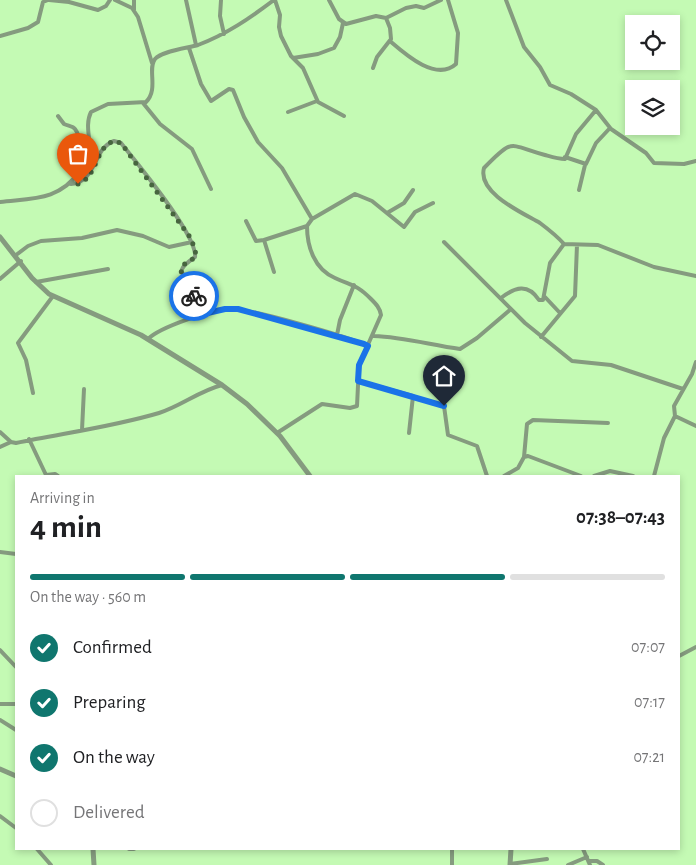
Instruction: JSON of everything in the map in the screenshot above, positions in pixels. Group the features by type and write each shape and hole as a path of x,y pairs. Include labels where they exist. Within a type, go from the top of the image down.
{"street":[{"path":"0,36 34,25 40,18 43,2 48,0 68,2 98,10 106,6 110,0"},
{"path":"115,0 134,10"},
{"path":"70,184 90,153 88,122 91,112 108,104 143,103 151,95 152,63 134,10 134,0"},
{"path":"186,0 196,46"},
{"path":"221,0 220,16 224,34"},
{"path":"152,63 161,55 196,46 224,34 246,22 274,0 280,15 279,31 293,58 303,68 317,101 326,108 344,116"},
{"path":"293,58 318,54 334,48 340,37 343,23 329,0"},
{"path":"343,23 346,24 376,16 386,18 406,8 416,6 424,8 441,0"},
{"path":"390,41 411,59 425,66 442,70 454,67 456,64 458,36 448,0"},
{"path":"506,0 524,47 540,66 550,85 571,94 596,110 610,128 646,154 654,163 684,164 696,161"},
{"path":"373,68 377,57 390,41 392,35 386,18"},
{"path":"189,48 201,84 209,99 213,101 229,89 233,90 254,135 282,168 312,219"},
{"path":"288,112 317,101"},
{"path":"143,103 160,124 192,149 211,189"},
{"path":"565,157 576,134 596,110"},
{"path":"58,116 64,124 73,126 77,132 80,152 78,173"},
{"path":"579,190 585,164 596,143 610,128"},
{"path":"0,202 38,198 70,184 82,182 93,168 102,149 109,143 117,141 127,151 183,225 192,242 196,257 183,265 181,269 194,292 190,317"},
{"path":"585,164 565,157 556,158 513,145 502,150 482,172 489,187 497,197 545,227 564,244 598,245 649,265 696,276"},
{"path":"387,213 404,203 413,190"},
{"path":"246,221 256,241 264,240 307,226 312,219 354,194 372,202 404,227 415,212 433,203"},
{"path":"277,433 322,404 350,408 357,406 359,365 374,336 380,311 375,303 354,284 329,274 314,258 309,248 307,226"},
{"path":"16,255 28,246 41,241 82,238 117,230 143,236 169,248 192,242"},
{"path":"0,237 36,282 53,296 148,339 222,385 255,411 277,433 309,475"},
{"path":"264,240 274,272"},
{"path":"444,242 541,337 572,361 610,365 683,389"},
{"path":"545,297 550,264 564,244"},
{"path":"541,337 560,313 566,310 576,293 577,245"},
{"path":"0,280 21,261"},
{"path":"36,282 108,269"},
{"path":"337,335 340,320 354,284"},
{"path":"501,298 519,288 530,290 539,300 545,297"},
{"path":"33,393 26,360 18,343 53,296"},
{"path":"545,297 560,313"},
{"path":"148,339 158,330 180,324 190,317 225,309 238,309 337,335 368,346"},
{"path":"374,336 396,337 422,344 460,349 477,338 511,309"},
{"path":"654,475 664,438 675,416 674,406 692,374 696,362"},
{"path":"358,381 444,406 447,412 447,434 450,437 477,446 487,475"},
{"path":"0,447 11,442 82,430 158,413 196,394 222,385"},
{"path":"82,430 84,389"},
{"path":"409,433 414,397"},
{"path":"675,416 696,426"},
{"path":"506,475 518,468 524,457 527,424 533,420 608,423"},
{"path":"0,432 11,442"},
{"path":"29,439 46,475"},
{"path":"524,457 533,457 578,475"},
{"path":"597,475 610,471 628,475"},
{"path":"0,552 15,554"},
{"path":"680,655 696,647"},
{"path":"0,650 15,667"},
{"path":"0,704 15,704"},
{"path":"0,720 15,729"},
{"path":"0,769 15,776"},
{"path":"0,816 15,827"},
{"path":"38,850 51,865"},
{"path":"93,850 94,865"},
{"path":"452,850 452,865"},
{"path":"511,850 510,864 547,859"},
{"path":"568,865 589,861 597,861 603,865"}],"way so far":[{"path":"78,184 88,176 105,146 114,141 121,143 190,237 196,257 183,265 181,273 193,288 194,296"}],"route":[{"path":"194,296 190,317 207,315 230,308 238,309 364,344 368,346 358,368 358,381 383,389 410,394 444,406"}]}
